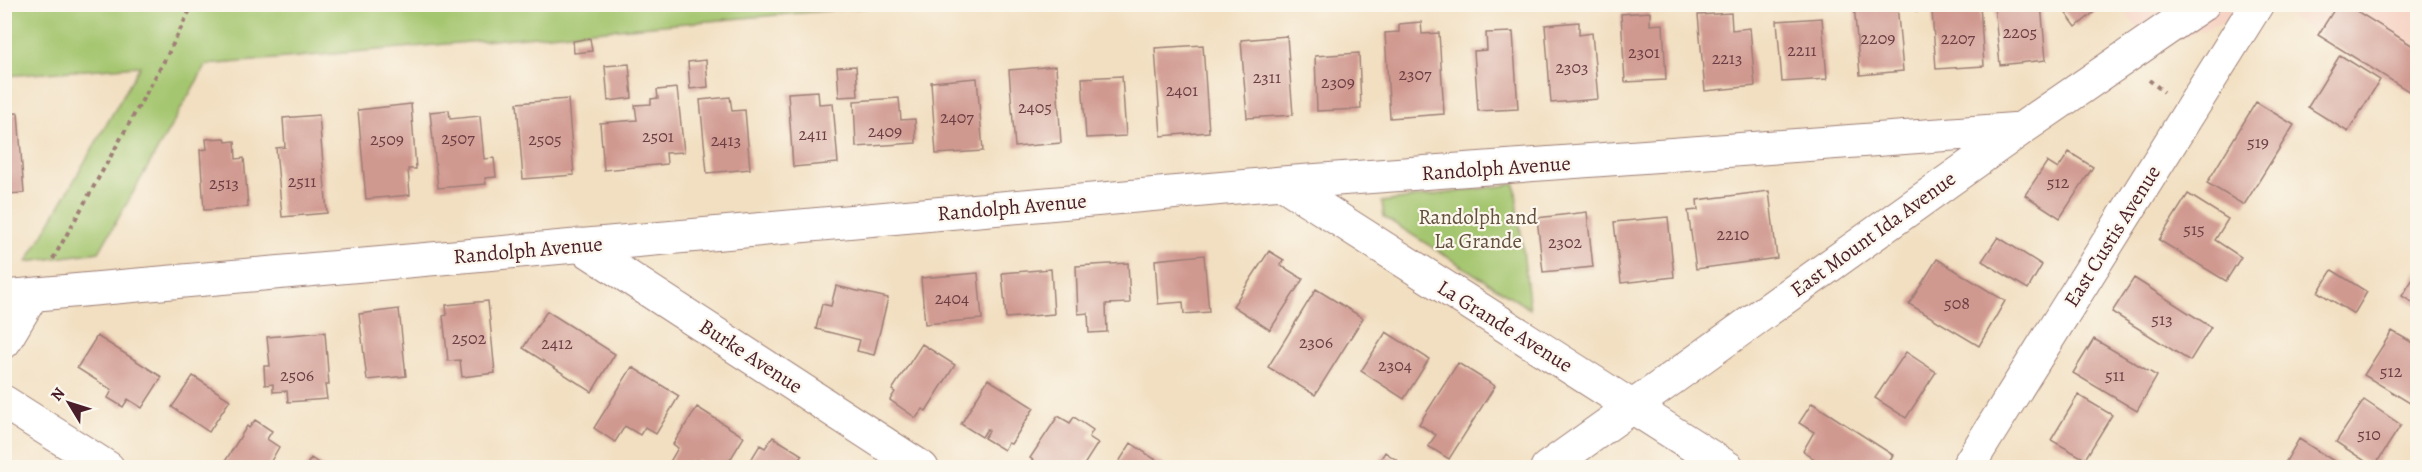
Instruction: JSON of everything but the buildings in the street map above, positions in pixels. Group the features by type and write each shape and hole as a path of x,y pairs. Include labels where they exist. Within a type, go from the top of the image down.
{"street":[{"name":"East Mount Ida Avenue","path":"1547,468 2020,129 2203,4"},
{"name":"East Custis Avenue","path":"1967,468 2257,4"},
{"name":"Randolph Avenue","path":"18,296 1282,183 2020,129"},
{"name":"La Grande Avenue","path":"1282,183 1728,468"},
{"name":"Burke Avenue","path":"579,245 922,468"},
{"path":"4,342 18,296"},
{"path":"4,402 108,468"}],"path":[{"path":"18,296 166,56 192,4"},
{"path":"2142,74 2167,95"}],"shaded area":[{"path":"2118,5 2271,5 2154,48"},
{"path":"2271,5 2417,5 2417,98"}],"green space":[{"path":"5,4 892,5 206,65 99,252 27,262 140,66 5,76"},
{"name":"Randolph and La Grande","path":"1515,184 1530,309 1384,217 1382,202"}]}
